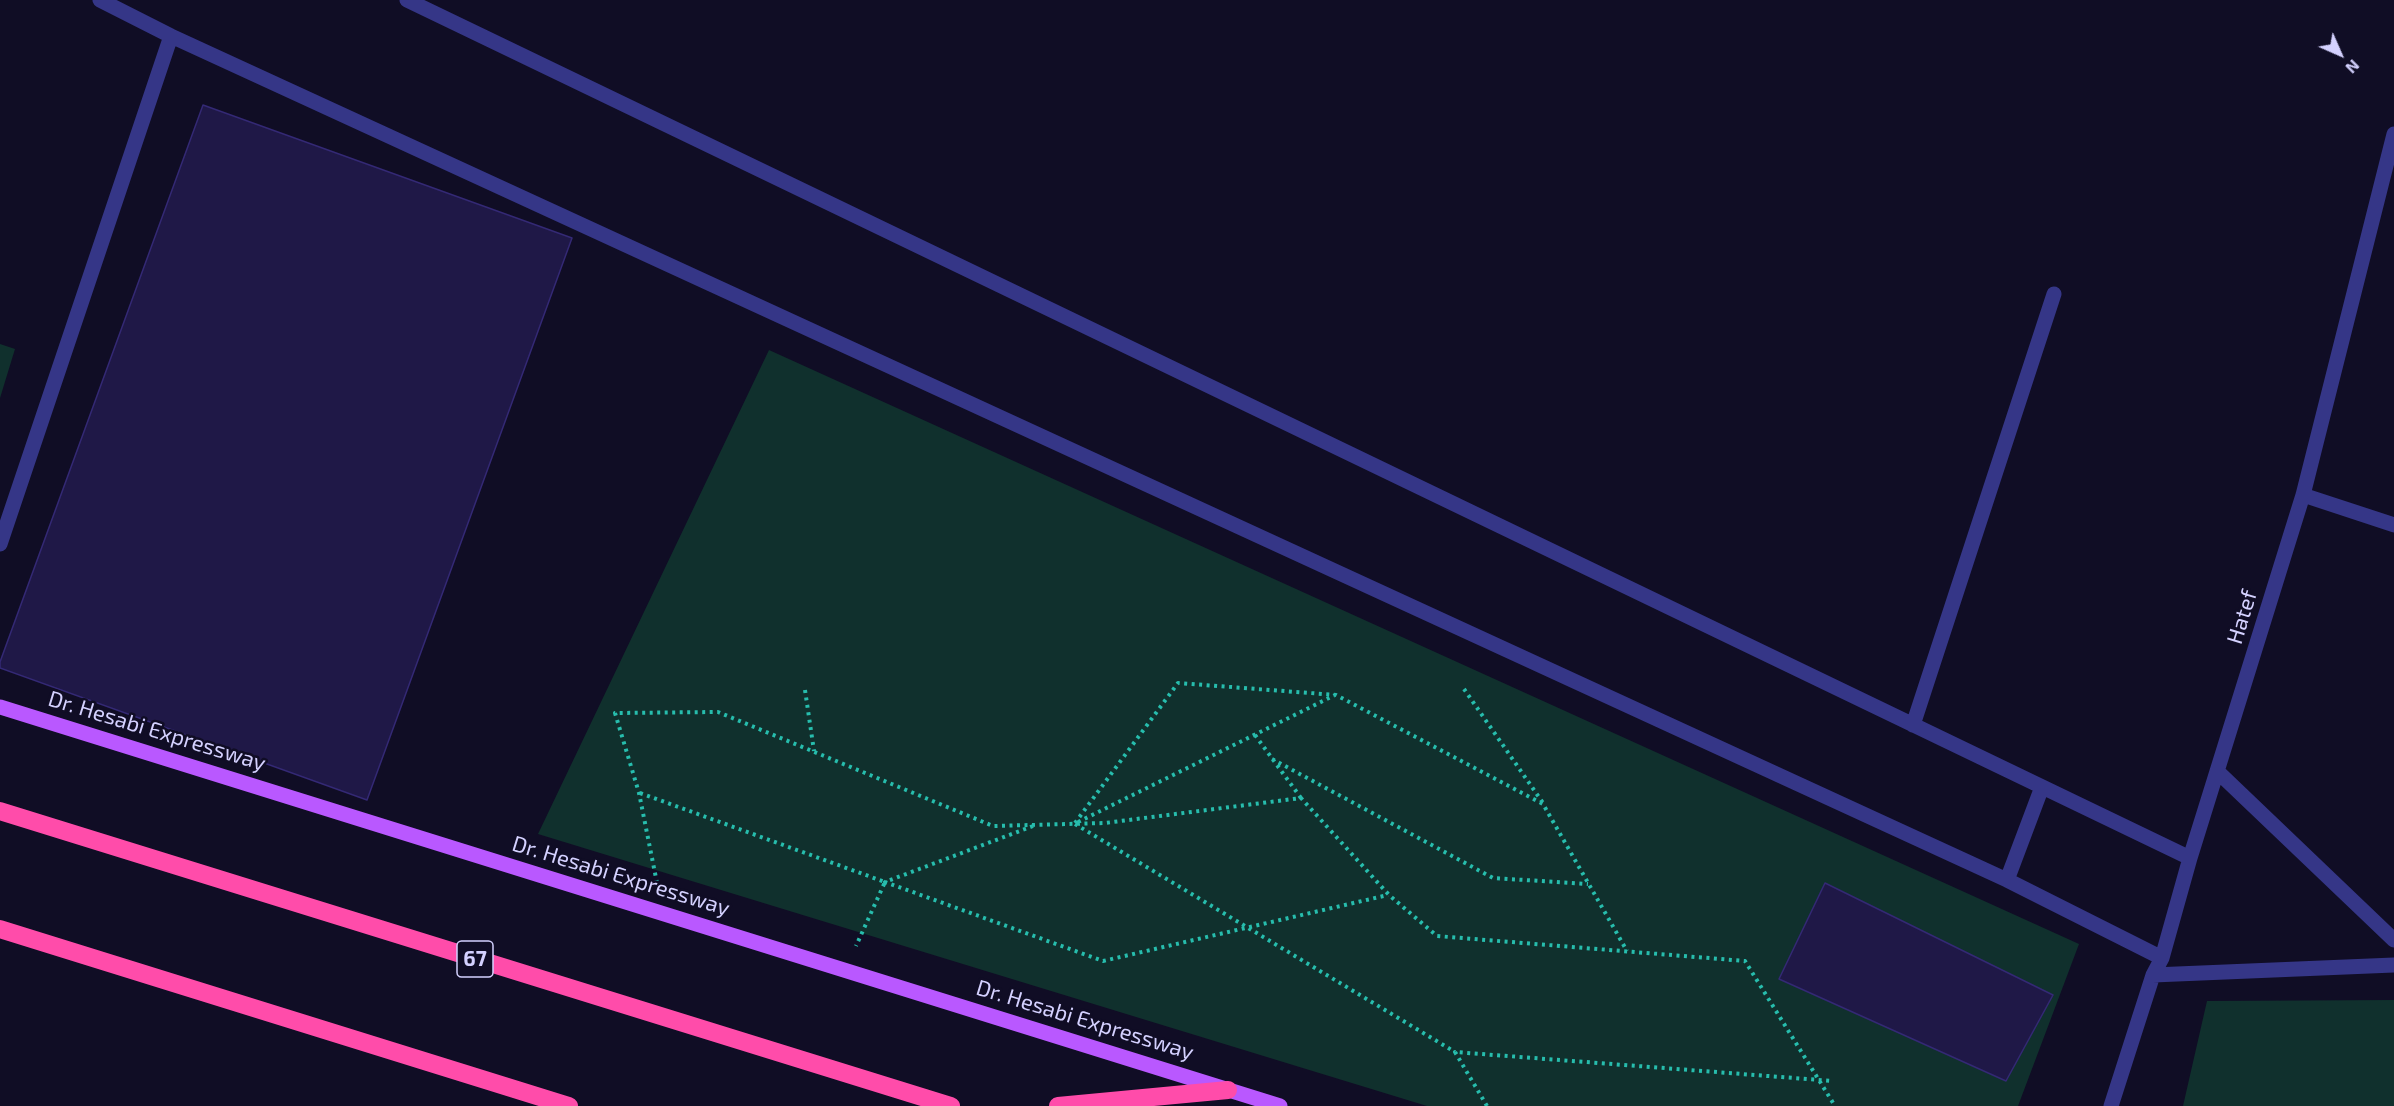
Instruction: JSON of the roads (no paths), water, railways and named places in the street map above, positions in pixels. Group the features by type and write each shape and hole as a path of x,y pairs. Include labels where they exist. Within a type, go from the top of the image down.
{"highway":[{"name":"67","path":"0,811 951,1106"},
{"path":"0,929 569,1106"},
{"path":"1058,1106 1228,1090"}],"main road":[{"name":"Dr. Hesabi Expressway","path":"0,707 1280,1106"}],"street":[{"path":"100,0 171,36 2007,880 2162,958"},
{"path":"407,0 2190,858"},
{"path":"0,543 171,36"},
{"name":"Hatef","path":"2112,1106 2153,975 2162,958 2190,858 2303,495 2394,134"},
{"path":"1913,725 2054,294"},
{"path":"2303,495 2394,525"},
{"path":"2217,771 2394,940"},
{"path":"2007,880 2042,787"},
{"path":"2153,975 2394,965"}]}
